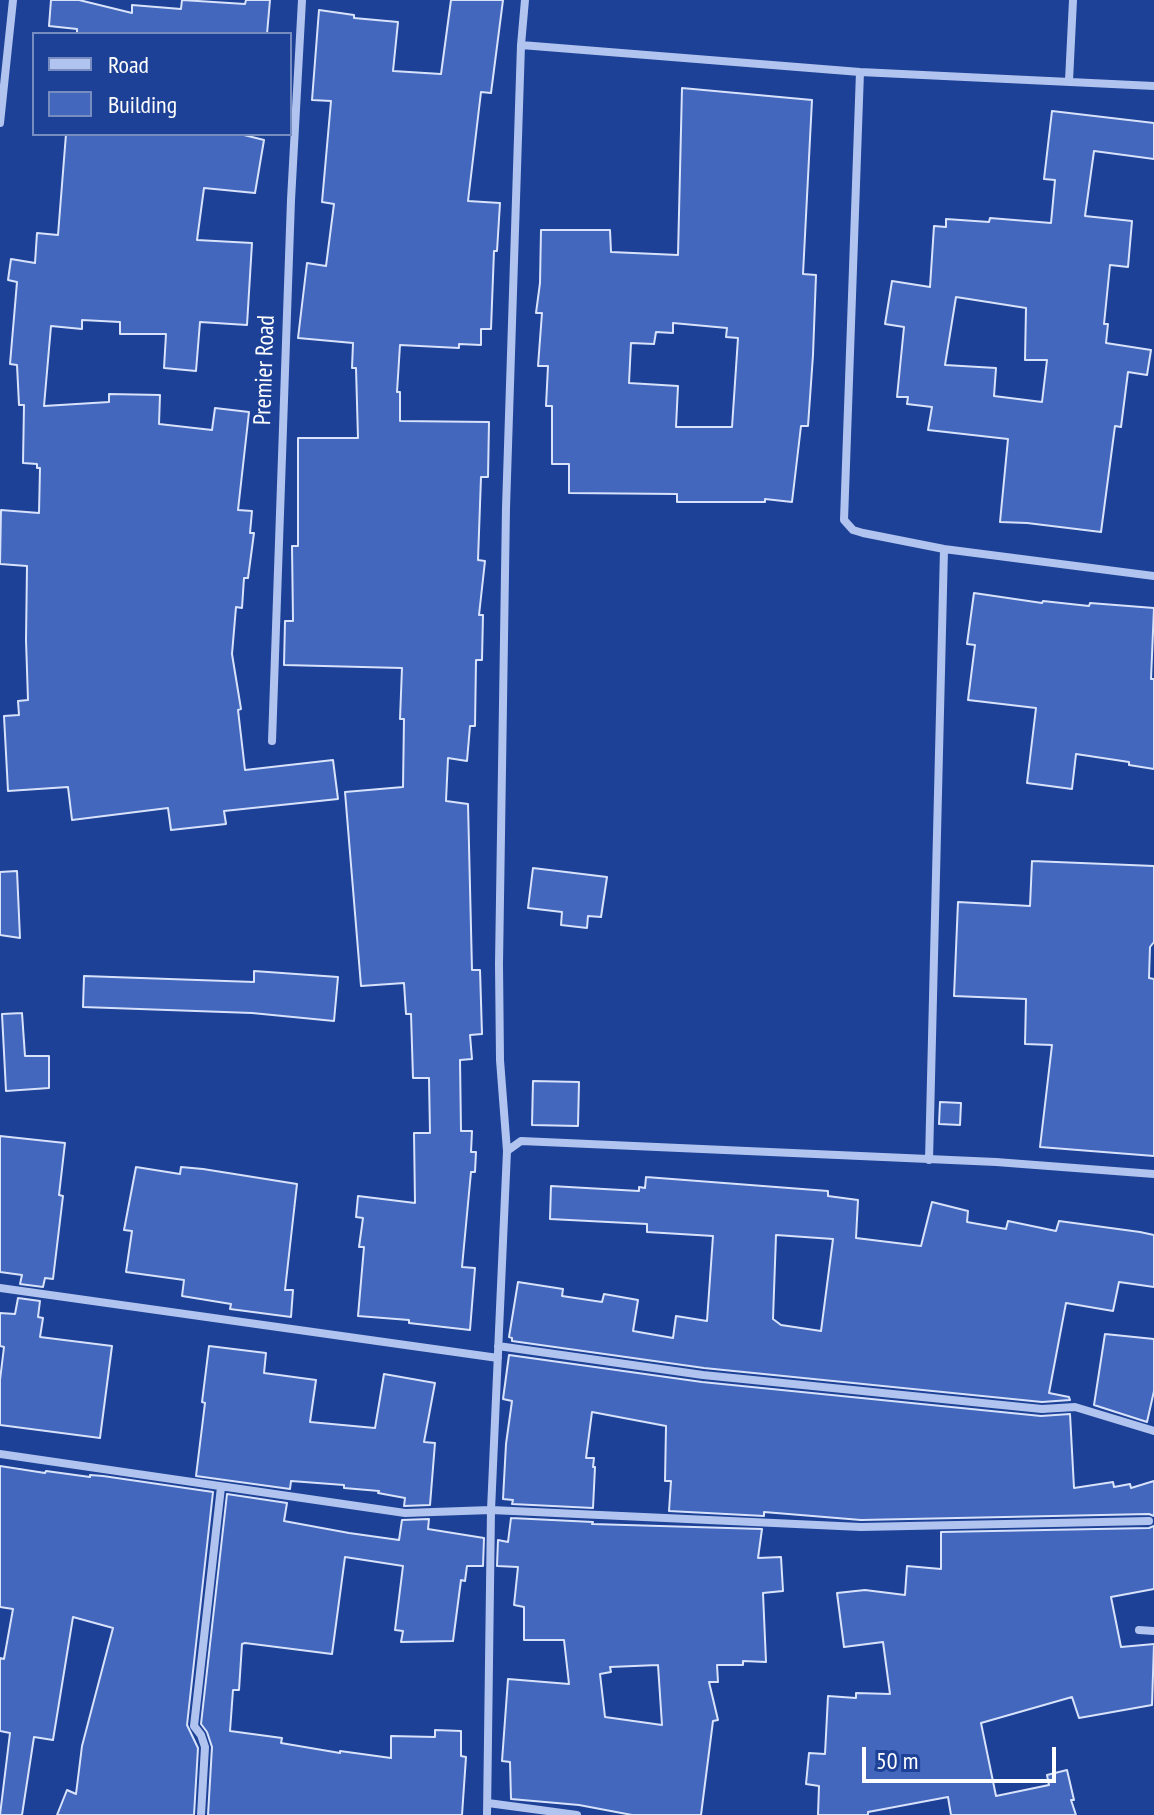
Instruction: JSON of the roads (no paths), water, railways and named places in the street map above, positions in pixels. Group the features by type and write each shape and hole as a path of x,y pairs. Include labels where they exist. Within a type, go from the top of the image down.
{"street":[{"path":"0,123 13,0"},
{"name":"Premier Road","path":"272,741 291,200 302,0"},
{"path":"487,1815 491,1510 507,1151 500,1060 499,964 506,508 525,0"},
{"path":"1069,81 1073,0"},
{"path":"521,45 860,72 1154,86"},
{"path":"860,72 844,520 853,530 863,533 944,549 1154,576"},
{"path":"929,1160 944,549"},
{"path":"507,1151 521,1141 1154,1174"},
{"path":"0,1288 498,1358"},
{"path":"498,1346 751,1380 1042,1409 1075,1407 1154,1431"},
{"path":"0,1454 405,1513 491,1510 861,1527 1149,1521"},
{"path":"201,1815 205,1747 194,1726 221,1487"},
{"path":"1139,1630 1154,1631"},
{"path":"488,1803 577,1815"}]}
